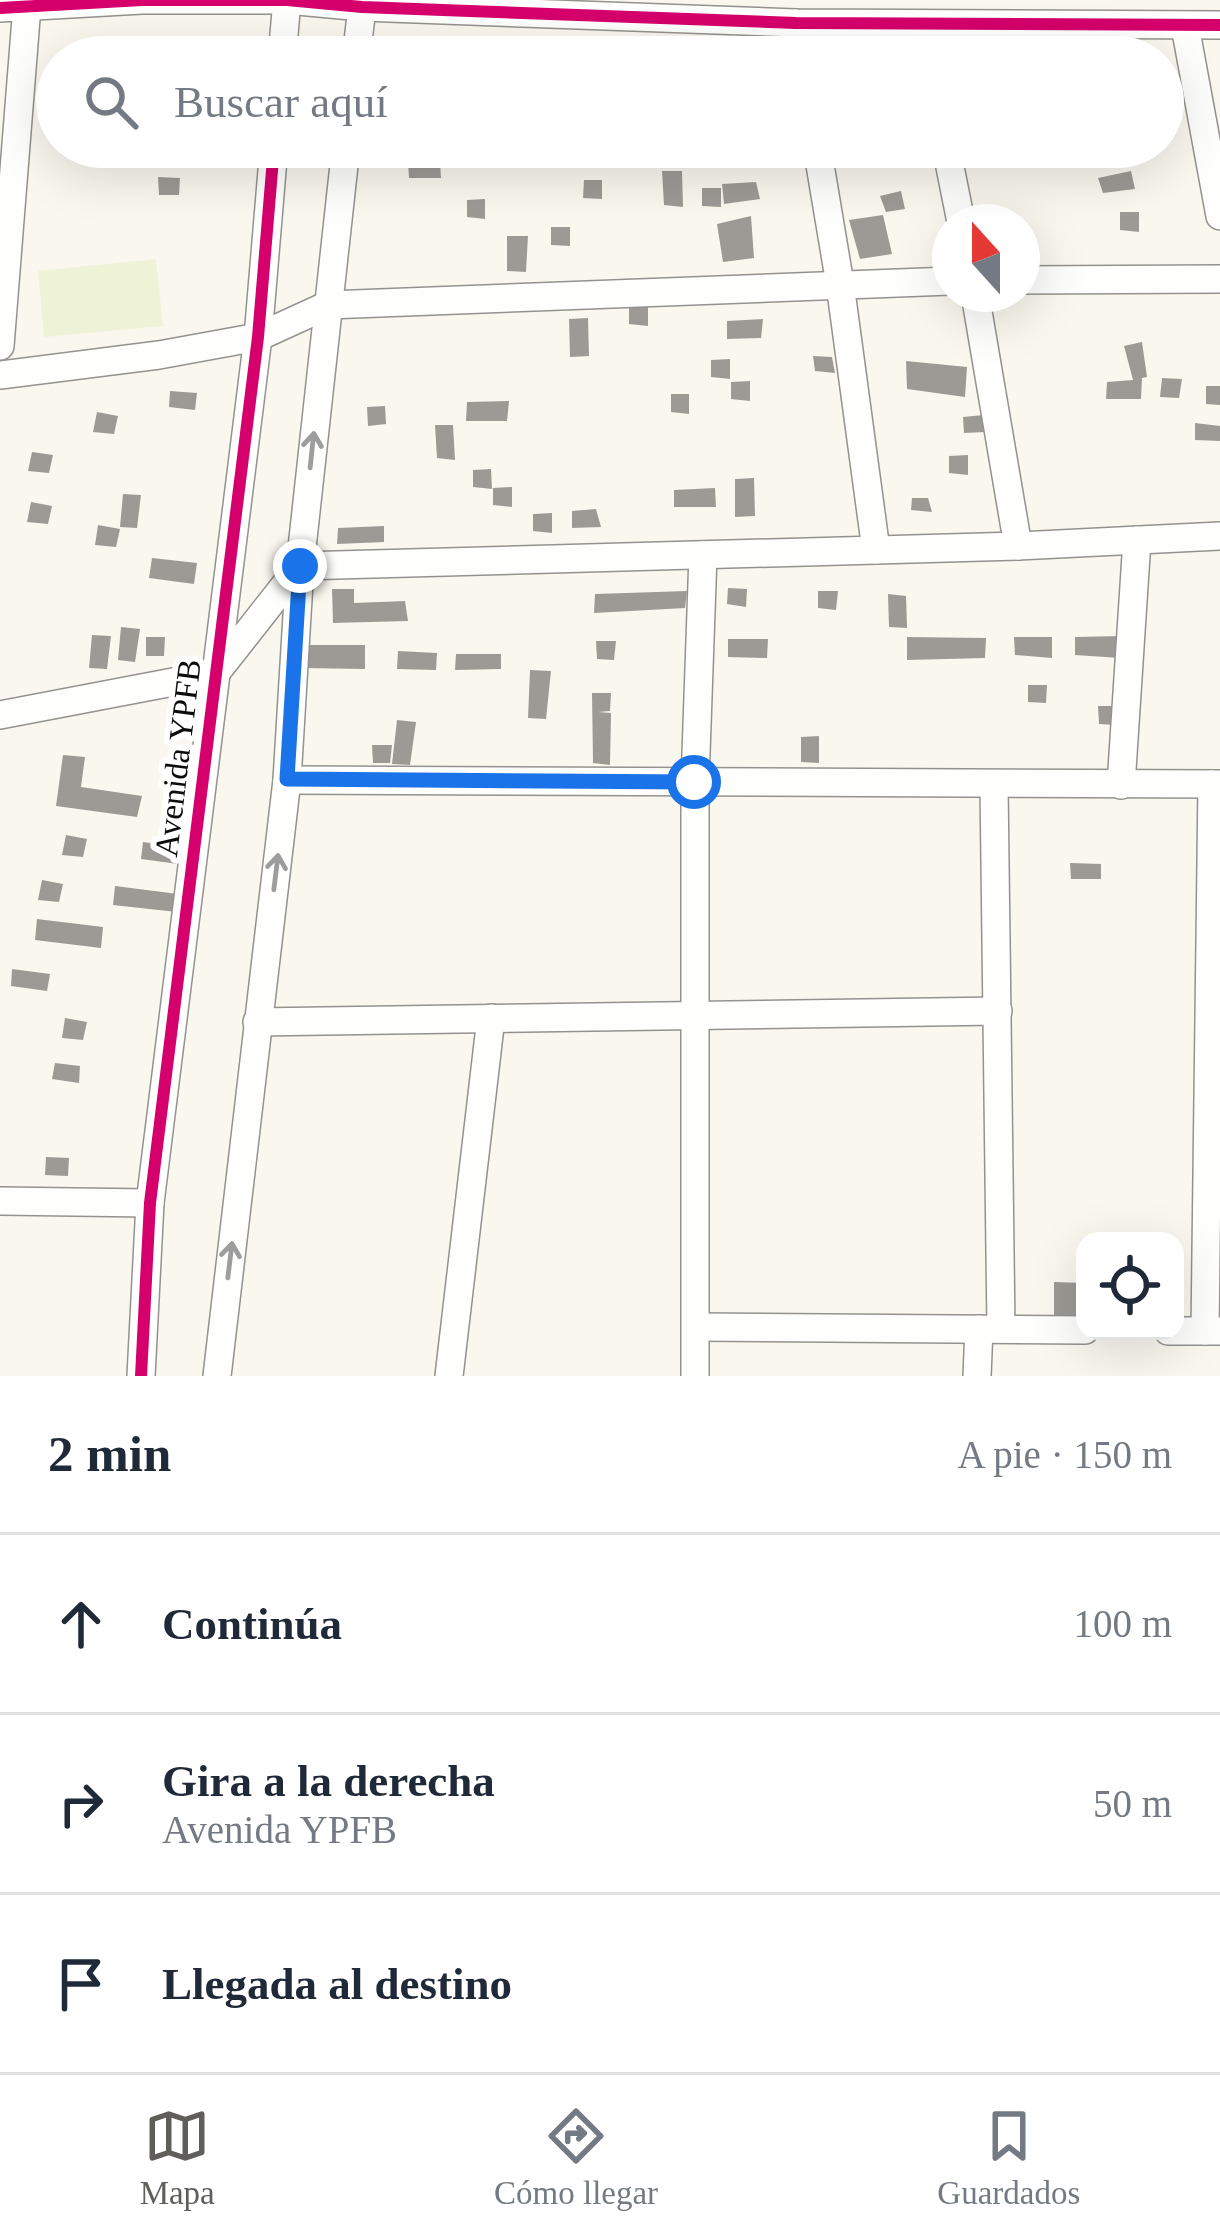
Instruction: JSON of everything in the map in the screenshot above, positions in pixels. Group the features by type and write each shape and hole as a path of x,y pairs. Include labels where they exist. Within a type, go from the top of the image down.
{"street":[{"path":"0,346 14,7 142,0 287,0 796,23 1220,25"},
{"path":"284,36 287,0"},
{"path":"359,36 363,4"},
{"path":"796,23 798,36"},
{"path":"922,25 924,36"},
{"path":"1185,26 1220,216"},
{"name":"Avenida YPFB","path":"141,1376 150,1203 258,337 272,168"},
{"path":"217,1376 287,779 300,566 344,168"},
{"path":"821,168 876,550"},
{"path":"950,168 957,204"},
{"path":"1040,280 1220,279"},
{"path":"0,375 258,337 328,304 932,281"},
{"path":"978,312 1018,546"},
{"path":"300,566 1220,536"},
{"path":"1120,784 1137,540"},
{"path":"695,1376 694,782 703,555"},
{"path":"0,715 215,674 300,566"},
{"path":"287,779 1216,784 1213,1331"},
{"path":"977,1376 990,1329 998,1011 994,784"},
{"path":"257,1022 998,1011"},
{"path":"449,1376 491,1018"},
{"path":"0,1201 150,1203"},
{"path":"696,1327 1076,1330"}],"green space":[{"path":"156,259 163,326 44,337 38,271"}],"building":[{"path":"408,168 440,168 441,178 409,178"},
{"path":"662,171 682,171 683,207 664,205"},
{"path":"1131,171 1135,189 1103,193 1098,178"},
{"path":"158,177 180,178 179,195 159,195"},
{"path":"584,180 602,180 602,199 583,198"},
{"path":"756,182 760,199 724,204 722,184"},
{"path":"702,188 721,188 721,207 702,206"},
{"path":"901,191 905,209 886,212 880,196"},
{"path":"485,199 485,219 467,217 467,200"},
{"path":"1120,212 1139,212 1139,232 1120,230"},
{"path":"883,215 892,254 860,259 849,220"},
{"path":"751,216 754,258 723,262 717,224"},
{"path":"551,227 570,227 570,246 551,245"},
{"path":"507,236 528,236 526,272 507,271"},
{"path":"629,307 648,307 648,326 629,324"},
{"path":"588,318 589,356 570,357 569,319"},
{"path":"763,319 761,338 727,339 727,321"},
{"path":"1142,342 1147,377 1142,378 1141,399 1106,399 1107,382 1133,380 1124,346"},
{"path":"813,356 832,357 835,373 815,371"},
{"path":"730,359 730,379 711,377 711,360"},
{"path":"906,361 967,367 965,397 907,389"},
{"path":"1162,378 1182,379 1179,398 1160,397"},
{"path":"750,381 750,401 731,399 731,382"},
{"path":"1206,386 1220,386 1220,405 1206,404"},
{"path":"170,391 197,393 195,410 169,407"},
{"path":"671,394 689,394 689,414 671,412"},
{"path":"509,401 507,421 466,421 467,402"},
{"path":"385,406 386,424 368,426 367,407"},
{"path":"97,412 118,416 114,434 93,432"},
{"path":"984,415 985,432 964,433 963,417"},
{"path":"1195,423 1220,426 1220,441 1195,440"},
{"path":"435,425 453,425 455,460 437,458"},
{"path":"32,452 53,455 49,473 28,471"},
{"path":"968,455 968,475 949,473 949,456"},
{"path":"491,469 492,489 473,487 473,470"},
{"path":"754,478 755,516 735,517 735,479"},
{"path":"512,487 512,507 493,505 493,488"},
{"path":"715,488 716,507 674,507 674,490"},
{"path":"123,494 141,495 137,528 120,527"},
{"path":"912,498 928,498 932,512 911,510"},
{"path":"31,502 52,506 48,524 27,522"},
{"path":"596,509 601,527 572,528 572,511"},
{"path":"552,513 552,533 533,531 533,514"},
{"path":"98,525 120,529 116,547 95,545"},
{"path":"384,526 384,542 337,544 338,528"},
{"path":"152,558 197,563 194,584 149,578"},
{"path":"728,588 747,589 746,607 727,604"},
{"path":"332,589 354,589 354,603 405,601 408,621 333,623"},
{"path":"687,591 685,608 594,613 595,594"},
{"path":"818,591 838,591 836,610 818,608"},
{"path":"888,594 906,596 907,628 889,627"},
{"path":"121,627 140,629 135,662 118,660"},
{"path":"92,635 111,636 107,669 89,668"},
{"path":"1121,636 1120,658 1075,655 1075,637"},
{"path":"146,637 165,637 164,656 146,656"},
{"path":"907,637 986,638 985,658 907,660"},
{"path":"1014,637 1052,637 1052,658 1015,655"},
{"path":"728,639 768,639 767,658 728,657"},
{"path":"596,641 616,641 614,660 597,659"},
{"path":"306,645 365,645 365,669 302,668"},
{"path":"398,651 437,653 436,670 397,669"},
{"path":"456,654 501,654 501,669 455,670"},
{"path":"530,670 551,671 546,719 528,718"},
{"path":"1028,685 1047,685 1046,703 1028,702"},
{"path":"592,693 611,693 610,711 598,712 611,713 610,765 593,763"},
{"path":"1098,706 1118,706 1117,725 1099,724"},
{"path":"397,720 416,722 410,765 392,764"},
{"path":"819,736 819,763 801,762 801,737"},
{"path":"372,745 392,745 390,763 373,763"},
{"path":"63,755 85,757 81,787 142,796 137,817 56,806"},
{"path":"66,835 87,839 83,857 62,855"},
{"path":"143,842 180,847 178,864 141,859"},
{"path":"1070,863 1101,864 1101,879 1071,879"},
{"path":"42,880 63,884 59,902 38,900"},
{"path":"115,886 178,894 177,912 113,905"},
{"path":"37,919 103,927 101,948 35,940"},
{"path":"12,969 50,974 47,991 11,986"},
{"path":"65,1018 87,1022 83,1040 62,1038"},
{"path":"55,1063 80,1066 79,1083 52,1079"},
{"path":"46,1157 69,1158 68,1176 45,1175"},
{"path":"1054,1282 1076,1283 1076,1317 1054,1316"}],"cycle path":[{"path":"0,8 142,0 287,0 362,7 796,23 1220,25"},
{"path":"141,1376 150,1203 258,337 272,168"}],"route":[{"path":"300,566 287,779 694,782"}]}
